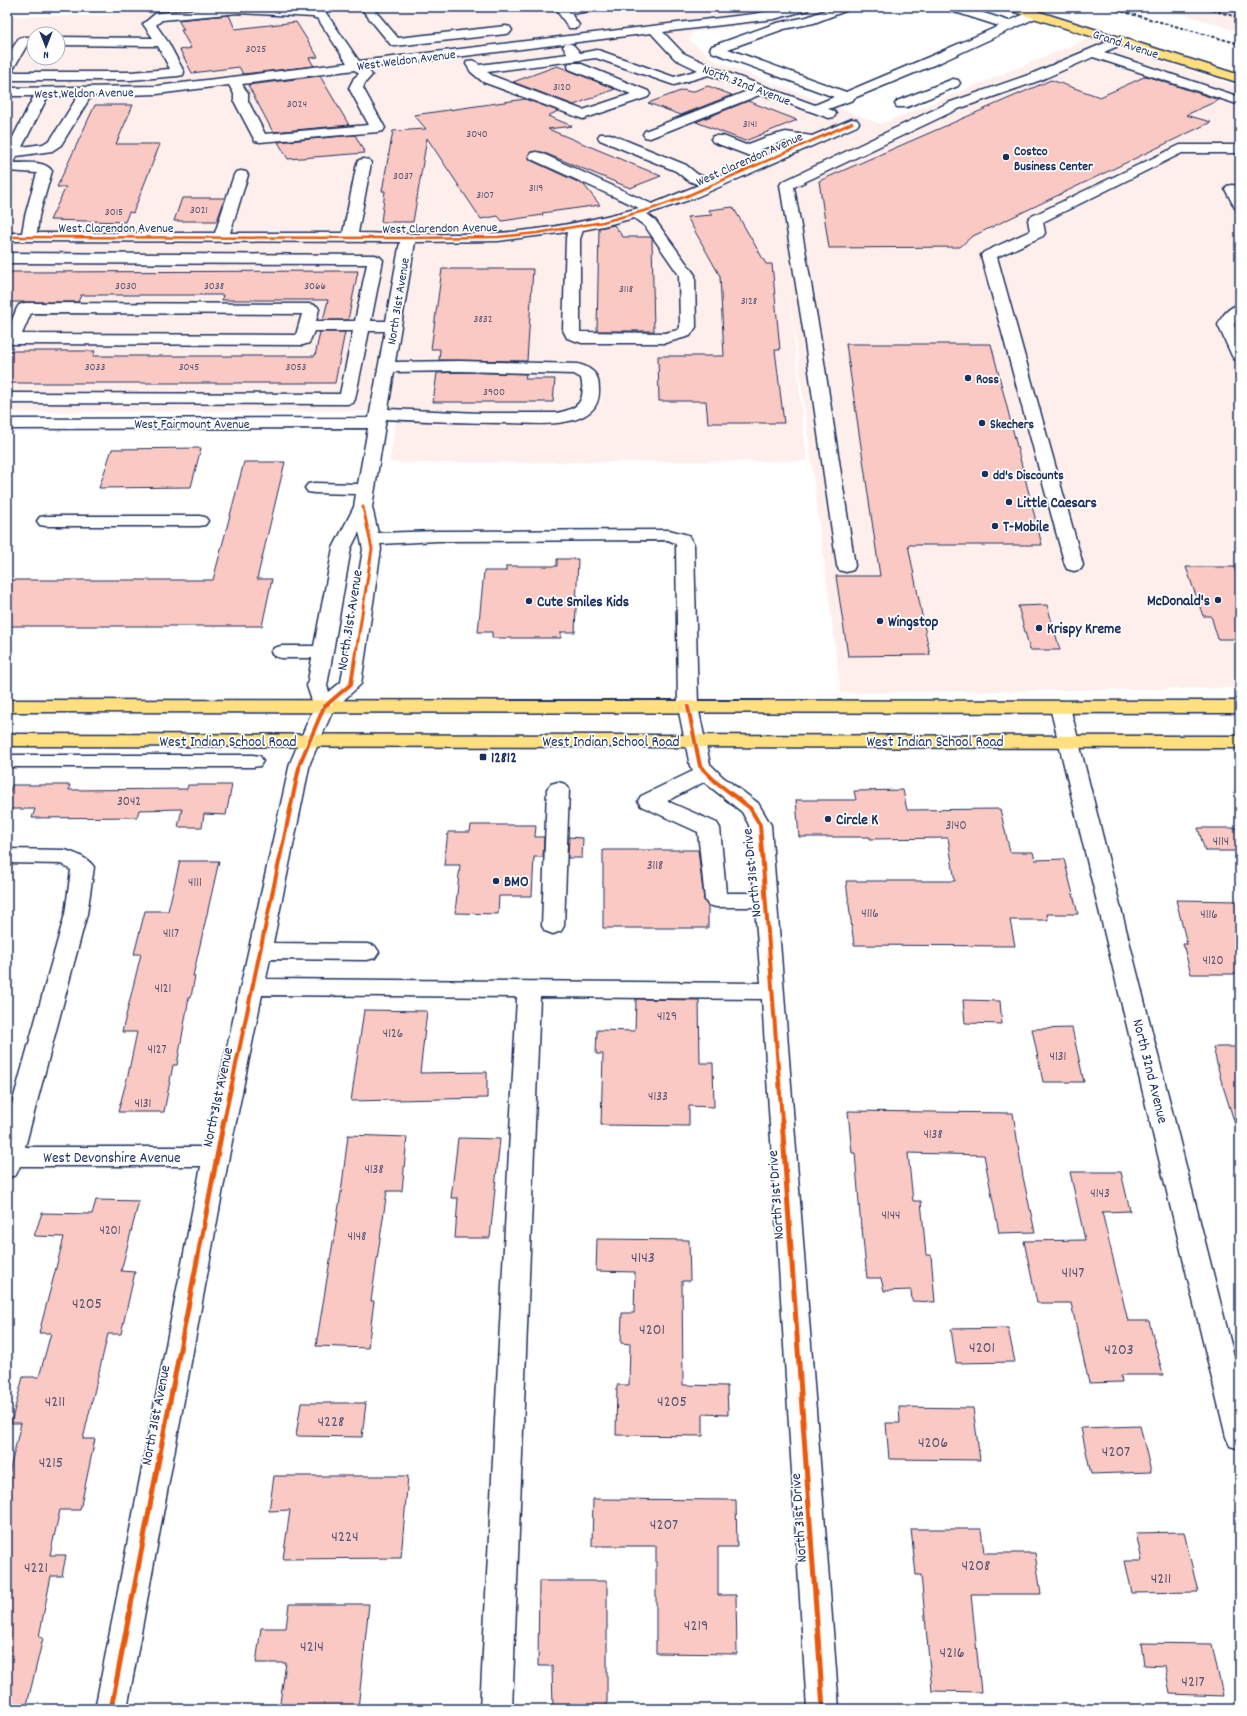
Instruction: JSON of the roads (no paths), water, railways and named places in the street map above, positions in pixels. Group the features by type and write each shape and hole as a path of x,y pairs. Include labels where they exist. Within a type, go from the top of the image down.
{"main road":[{"name":"Grand Avenue","path":"1012,7 1240,79"},
{"path":"7,706 1240,707"},
{"name":"West Indian School Road","path":"7,740 1240,742"}],"street":[{"path":"366,7 395,42 510,32"},
{"path":"573,24 563,11 593,7"},
{"name":"West Weldon Avenue","path":"7,92 157,90 460,52 753,18 774,15 804,7"},
{"path":"844,7 810,20 781,26 716,49 848,97"},
{"path":"7,76 130,76 178,72 162,42 149,24 158,18 239,9 315,13 322,16 357,65 366,75 359,81 356,88 378,128 260,138 241,101 241,94 233,80"},
{"path":"958,10 1009,25"},
{"path":"710,12 721,22"},
{"path":"816,109 878,84 1034,14"},
{"path":"495,17 510,32 518,45"},
{"path":"753,18 764,32"},
{"path":"557,27 588,23"},
{"name":"North 32nd Avenue","path":"654,29 679,56 709,70 852,123"},
{"path":"460,52 488,79 582,116 643,94 576,62 563,40"},
{"path":"7,68 24,41 26,41"},
{"path":"66,41 162,42"},
{"path":"846,566 811,328 787,185 953,106 1036,77 1119,41"},
{"path":"1093,53 1240,101"},
{"path":"476,69 576,62 597,54 674,82 709,70"},
{"path":"902,104 953,83"},
{"path":"878,84 919,97"},
{"path":"650,134 761,90"},
{"path":"9,158 43,92"},
{"path":"9,158 47,148 56,142 87,92"},
{"name":"West Clarendon Avenue","path":"7,237 408,238 498,237 537,233 602,222 652,209 711,185 852,123"},
{"path":"747,150 786,136 800,136 812,140"},
{"path":"605,138 681,168 692,177 711,185"},
{"path":"718,139 770,159"},
{"path":"1074,565 989,255 1038,233 1035,220 1180,150 1240,149"},
{"path":"536,156 652,209"},
{"path":"9,158 45,171 32,216 29,237"},
{"path":"350,238 364,163"},
{"path":"221,238 241,175"},
{"path":"1232,189 1240,205"},
{"path":"576,227 573,239 571,330 573,335 582,338 675,337 684,333 688,327 687,275 650,223 636,213"},
{"name":"North 31st Avenue","path":"111,1709 216,1156 300,763 324,707 351,684 372,550 365,498 369,405 387,367 408,238"},
{"path":"7,258 375,260 363,326 369,405"},
{"path":"374,265 403,265"},
{"path":"25,308 311,310 307,326 303,340 12,339 25,308"},
{"path":"1240,309 1229,318 1226,325 1240,356"},
{"path":"307,326 393,326"},
{"path":"7,398 369,405 455,418 562,418 581,411 589,403 592,389 589,376 578,369 387,367"},
{"name":"West Fairmount Avenue","path":"7,424 369,405"},
{"path":"314,488 365,498"},
{"name":"North 31st Avenue","path":"324,707 317,686 342,548 365,498"},
{"path":"46,521 199,521"},
{"name":"North 31st Drive","path":"370,538 410,536 669,535 682,538 685,545 688,707 700,766 716,782 750,808 760,825 823,1709"},
{"path":"281,652 323,652"},
{"name":"North 32nd Avenue","path":"1060,707 1240,1437"},
{"name":"West Indian School Road","path":"7,761 252,761"},
{"path":"707,773 649,801 709,828 716,900 766,900"},
{"path":"553,926 558,789"},
{"path":"7,856 65,857 83,867 76,914 8,1161"},
{"path":"260,951 367,952"},
{"path":"253,987 773,991"},
{"path":"496,1709 529,989"},
{"name":"West Devonshire Avenue","path":"8,1161 216,1156"}],"tunnel":[{"path":"951,7 959,9"}],"railway":[{"path":"1106,7 1240,44"},
{"path":"1202,7 1240,18"}],"place":[{"name":"Costco Business Center","path":"1006,157"},
{"name":"Ross","path":"968,378"},
{"name":"Skechers","path":"982,423"},
{"name":"dd's Discounts","path":"985,474"},
{"name":"Little Caesars","path":"1009,502"},
{"name":"T-Mobile","path":"995,526"},
{"name":"McDonald's","path":"1218,600"},
{"name":"Cute Smiles Kids","path":"529,601"},
{"name":"Wingstop","path":"880,621"},
{"name":"Krispy Kreme","path":"1039,628"},
{"name":"12812","path":"483,757"},
{"name":"Circle K","path":"828,819"},
{"name":"BMO","path":"496,881"}]}
